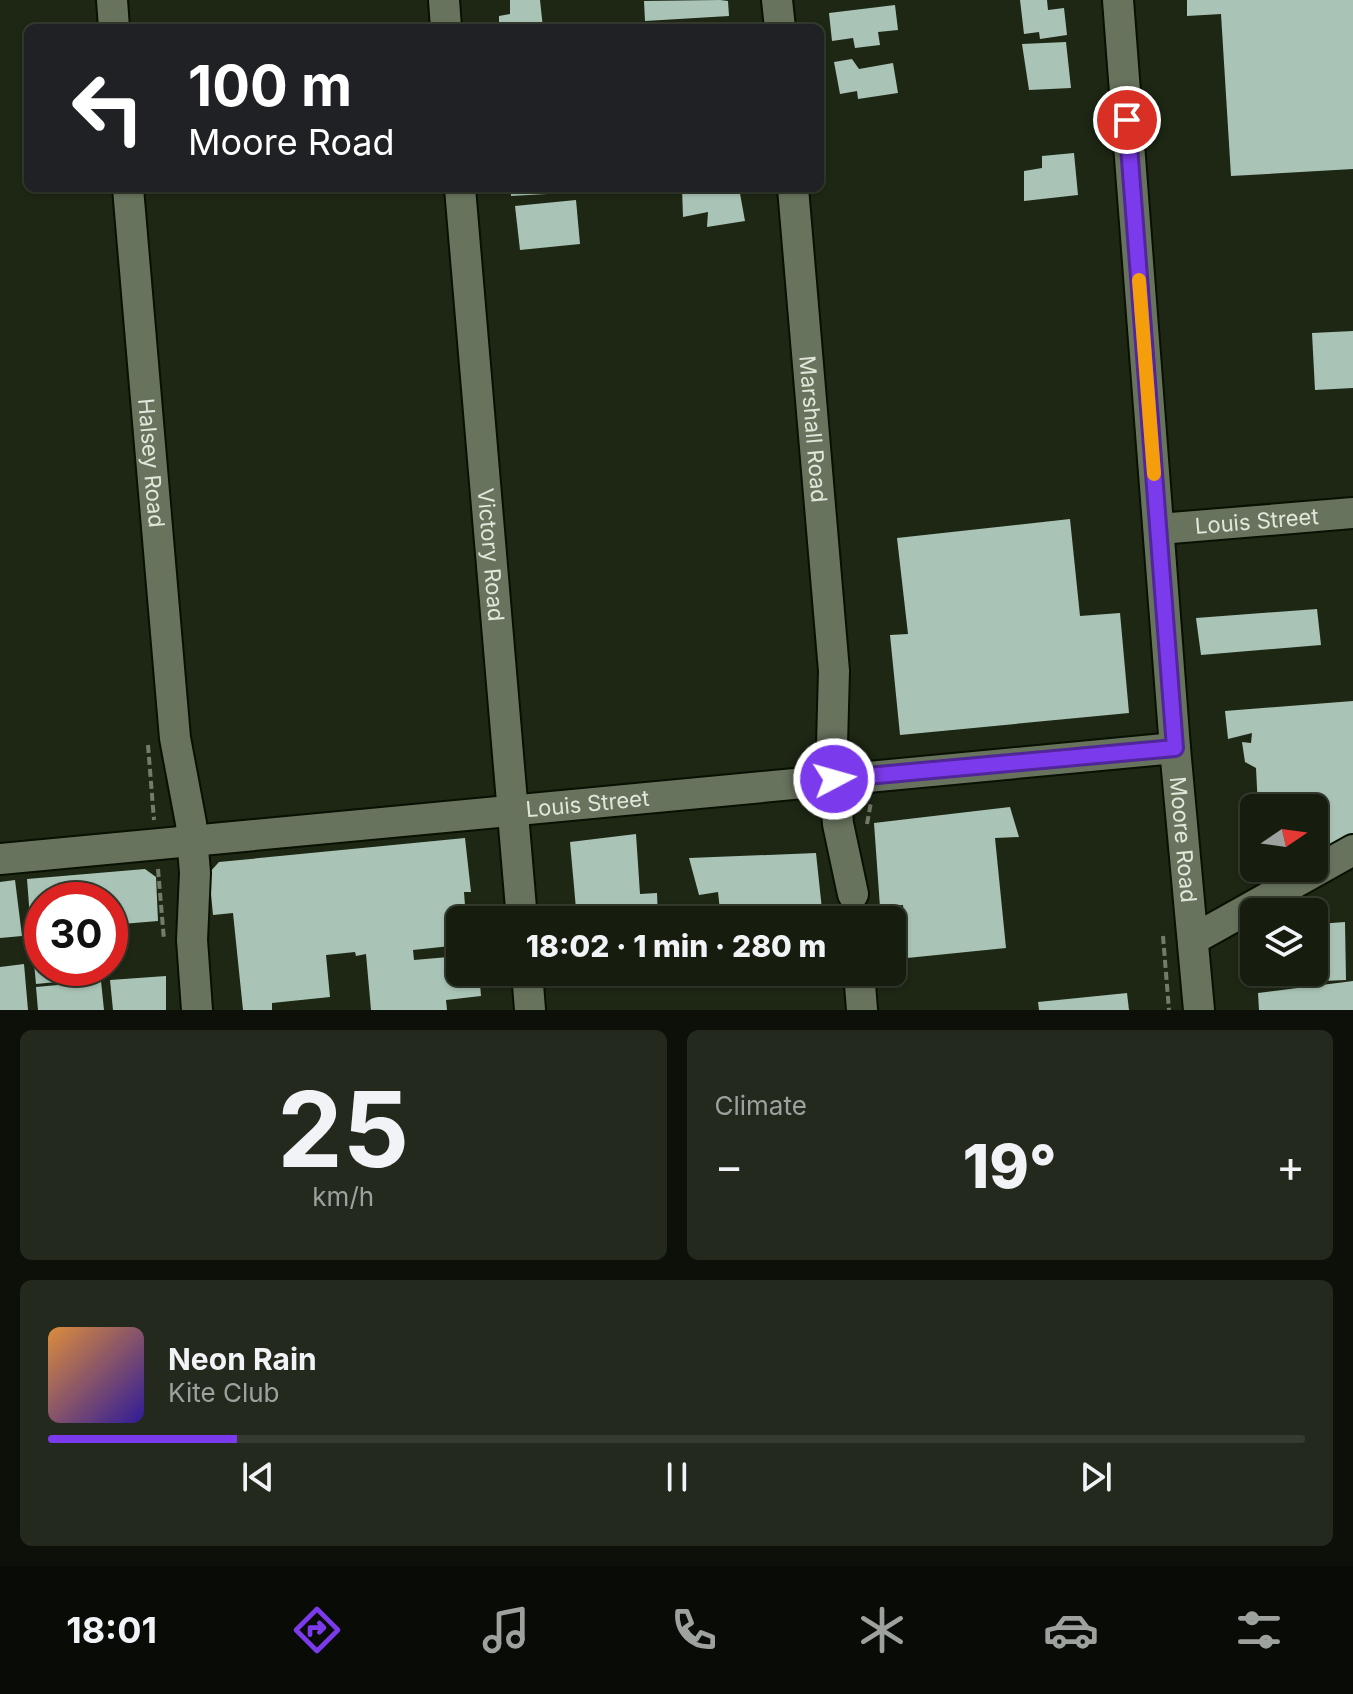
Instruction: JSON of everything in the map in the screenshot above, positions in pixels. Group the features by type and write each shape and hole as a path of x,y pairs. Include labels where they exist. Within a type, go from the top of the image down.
{"street":[{"path":"112,0 114,24"},
{"path":"444,0 446,24"},
{"path":"777,0 780,24"},
{"name":"Moore Road","path":"1118,0 1175,748 1199,1010"},
{"name":"Halsey Road","path":"128,192 175,738 170,804 183,841 176,874 192,940 197,1010"},
{"name":"Victory Road","path":"460,192 521,906"},
{"name":"Marshall Road","path":"793,192 834,671 832,744 844,778 838,824 845,902"},
{"name":"Louis Street","path":"1159,529 1353,513"},
{"name":"Louis Street","path":"0,859 1175,748"},
{"path":"1194,939 1353,850"},
{"path":"528,986 530,1010"},
{"path":"860,986 862,1010"}],"building":[{"path":"510,0 540,0 543,24 499,24 499,16 510,14"},
{"path":"1020,0 1047,0 1048,10 1064,8 1067,35 1040,39 1039,32 1024,34"},
{"path":"1187,0 1353,0 1353,169 1231,176 1221,14 1187,16"},
{"path":"644,1 728,1 729,16 645,21"},
{"path":"895,5 898,30 878,32 880,45 855,48 853,38 832,41 829,13"},
{"path":"1066,42 1071,88 1029,90 1022,44"},
{"path":"852,59 859,69 893,63 898,93 858,99 857,91 840,94 834,62"},
{"path":"1074,153 1078,195 1024,201 1024,171 1042,168 1042,156"},
{"path":"511,192 566,192 566,193 511,196"},
{"path":"682,192 740,192 745,221 707,227 708,212 683,217"},
{"path":"576,200 580,244 520,250 515,206"},
{"path":"1353,331 1353,388 1315,390 1312,333"},
{"path":"1070,519 1080,616 1120,613 1129,713 900,735 890,635 908,634 897,538"},
{"path":"1317,609 1321,645 1201,655 1196,618"},
{"path":"1353,701 1353,838 1328,853 1328,794 1257,794 1256,768 1245,762 1242,742 1251,743 1252,733 1228,739 1225,711"},
{"path":"1010,807 1019,837 995,838 1006,948 907,958 906,906 880,906 874,823"},
{"path":"636,834 640,894 657,893 657,906 576,906 570,842"},
{"path":"465,838 471,892 464,892 465,906 446,906 446,946 413,950 414,960 446,957 446,986 480,986 481,996 446,1000 447,1010 371,1010 366,954 356,956 355,952 326,955 330,997 272,1003 272,1010 243,1010 233,913 213,915 209,873 219,862"},
{"path":"816,853 822,906 720,906 718,892 699,895 689,858"},
{"path":"145,869 156,877 158,921 128,924 128,882 27,882 27,879"},
{"path":"15,880 22,936 0,938 0,882"},
{"path":"1265,882 1279,882 1266,890"},
{"path":"1345,922 1346,980 1328,981 1328,923"},
{"path":"24,964 28,1010 0,1010 0,967"},
{"path":"166,976 166,1010 113,1010 111,986 128,986 128,979"},
{"path":"1353,981 1353,1010 1259,1010 1258,993"},
{"path":"102,986 104,1010 38,1010 36,987"},
{"path":"1127,993 1129,1010 1039,1010 1038,1002"}],"slow traffic":[{"path":"1139,280 1154,474"}],"route":[{"path":"834,779 1175,748 1127,120"}]}
